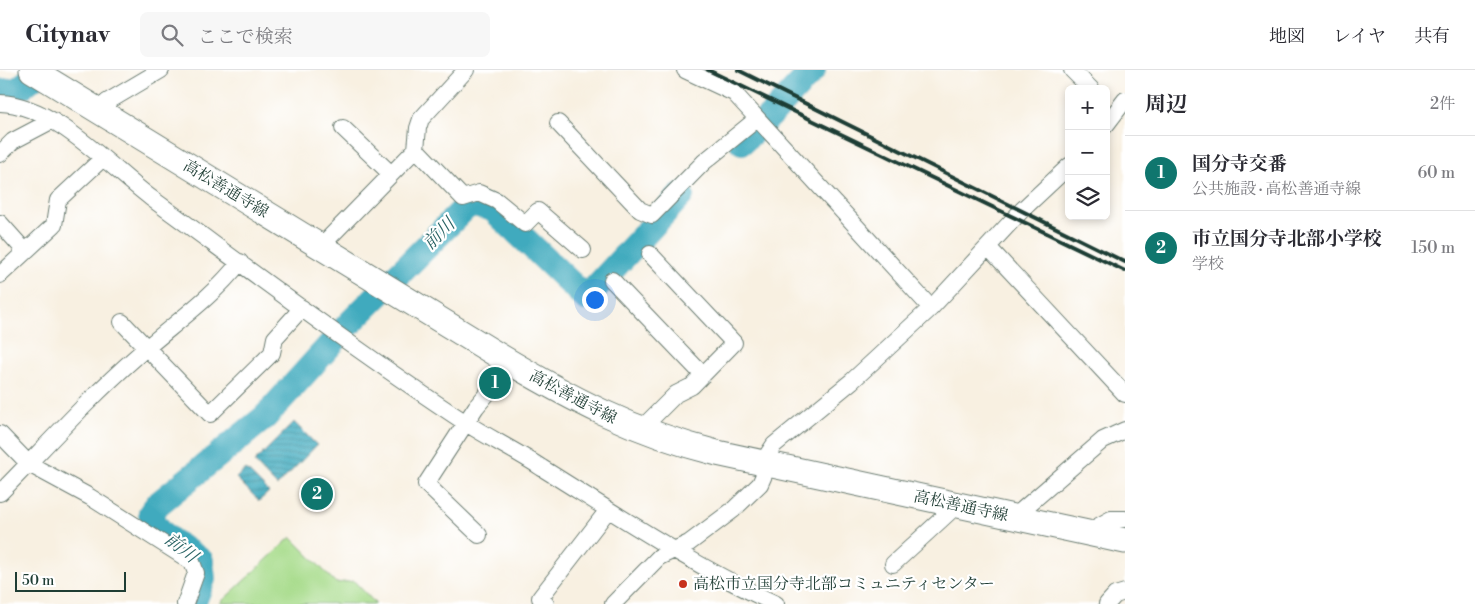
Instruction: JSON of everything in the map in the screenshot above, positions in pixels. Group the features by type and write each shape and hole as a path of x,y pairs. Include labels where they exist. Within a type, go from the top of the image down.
{"main road":[{"name":"高松善通寺線","path":"41,76 568,397 641,429 671,441 766,463 1125,541"}],"street":[{"path":"100,112 107,102 161,70"},
{"path":"321,246 416,148 418,128 421,120 466,70"},
{"path":"685,70 734,93 931,308"},
{"path":"1072,70 1087,85"},
{"path":"0,103 16,103 73,133 150,197 338,334 466,423 715,574 776,604"},
{"path":"558,123 640,210 652,215 704,162 757,119"},
{"path":"0,154 13,141 51,121"},
{"path":"343,128 391,174"},
{"path":"416,148 463,198 479,193 497,201 525,224 538,211 583,250"},
{"path":"0,275 54,225 58,200 102,158"},
{"path":"613,604 660,557 689,543 748,496 760,484 768,454 774,444 852,380 931,308 1022,210 1065,170"},
{"path":"0,223 25,252"},
{"path":"988,247 1125,394"},
{"path":"641,429 676,394 692,386 734,343 650,254"},
{"path":"0,493 73,417 146,348 206,299 240,262"},
{"path":"612,280 703,375"},
{"path":"122,322 210,414 272,353 275,338 302,308"},
{"path":"479,535 426,484 476,407 512,364"},
{"path":"1014,517 1103,440 1125,430"},
{"path":"0,434 29,464 90,497 192,562 196,573 185,604"},
{"path":"893,564 957,505"},
{"path":"546,604 540,598 608,510"},
{"path":"1086,532 1111,519 1125,519"},
{"path":"1107,604 1115,595 1125,592"}],"green space":[{"path":"291,537 336,583 354,581 376,604 220,603"}],"water":[{"path":"294,422 317,445 277,486 254,462"},
{"path":"246,469 269,492 259,501 236,478"}],"waterway":[{"path":"0,92 17,90 43,70"},
{"name":"前川","path":"742,142 771,115 813,70"},
{"name":"前川","path":"193,604 203,579 201,561 164,535 158,529 151,513 158,504 265,417 350,323 466,207 474,204 493,209 586,298 681,195"}],"railway":[{"path":"708,70 1125,271"},
{"path":"738,70 1125,262"}],"place":[{"name":"国分寺交番","path":"495,383"},
{"name":"市立国分寺北部小学校","path":"317,494"},
{"name":"高松市立国分寺北部コミュニティセンター","path":"683,584"}]}
